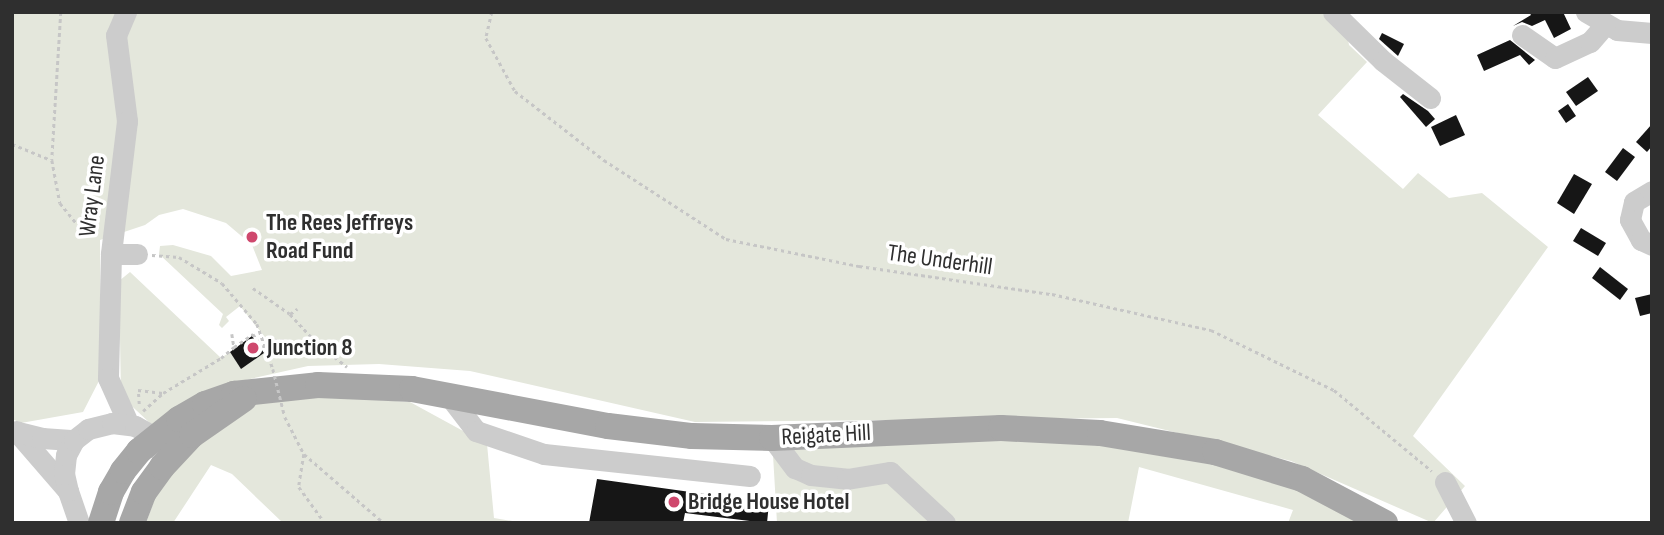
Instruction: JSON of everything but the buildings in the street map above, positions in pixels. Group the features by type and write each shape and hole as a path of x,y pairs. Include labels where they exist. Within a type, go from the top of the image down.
{"main road":[{"name":"Reigate Hill","path":"101,523 111,492 123,471 155,436 205,404 234,394 318,385 398,388 608,426 692,436 772,438 1001,428 1100,433 1215,452 1302,479 1385,523"},
{"name":"Reigate Hill","path":"132,523 144,492 162,467 192,435 254,392"}],"street":[{"name":"Wray Lane","path":"126,12 116,36 127,121 111,254 108,378 111,390 129,425"},
{"path":"1334,12 1383,61 1430,98"},
{"path":"1586,12 1617,30 1652,33"},
{"path":"1522,35 1555,58 1590,42 1605,25"},
{"path":"1652,191 1634,202 1630,220 1641,240 1652,244"},
{"path":"111,254 137,254"},
{"path":"79,523 68,491 64,463 111,390"},
{"path":"450,397 476,431 544,454 750,476"},
{"path":"14,430 42,438 81,435 112,423 129,425 155,436 162,456 162,467"},
{"path":"14,430 68,491"},
{"path":"772,438 794,468 811,475 848,479 890,472 945,523"},
{"path":"1445,482 1466,523"}],"path":[{"path":"61,12 52,160 60,203 80,228 115,226"},
{"name":"The Underhill","path":"492,12 486,38 514,91 604,160 726,239 859,266 1052,294 1211,330 1334,390 1445,482"},
{"path":"12,144 52,160"},
{"path":"137,254 179,257 222,283 257,324 265,339 285,417 304,454 384,523"},
{"path":"253,288 290,314 318,344 348,368"},
{"path":"290,314 297,309"},
{"path":"232,334 234,347"},
{"path":"163,393 138,390 140,413 163,393 221,358 253,334 262,347 267,347"},
{"path":"265,339 318,344"},
{"path":"304,454 299,488 325,523"}],"shaded area":[{"path":"12,12 1327,12 1347,34 1349,45 1367,62 1318,115 1403,189 1418,173 1449,198 1482,193 1548,247 1413,436 1465,486 1433,523 1291,461 1117,418 695,422 470,371 379,364 308,366 241,381 152,425 121,396 119,281 130,272 221,358 230,352 242,368 273,347 240,306 226,317 229,321 222,328 219,325 223,314 159,254 160,246 173,245 211,256 231,276 262,270 252,245 226,223 183,209 159,215 145,225 100,240 101,377 83,412 21,423 12,419"},
{"path":"254,392 410,402 487,444 494,518 524,523 283,523 232,474 211,465 173,523 146,523 156,495 181,461"},
{"path":"898,432 1215,452 1374,523 1288,523 1293,510 1139,467 1128,523 777,523 772,438"}],"place":[{"name":"The Rees Jeffreys Road Fund","path":"252,237"},
{"name":"Junction 8","path":"253,348"},
{"name":"Bridge House Hotel","path":"674,502"}]}
